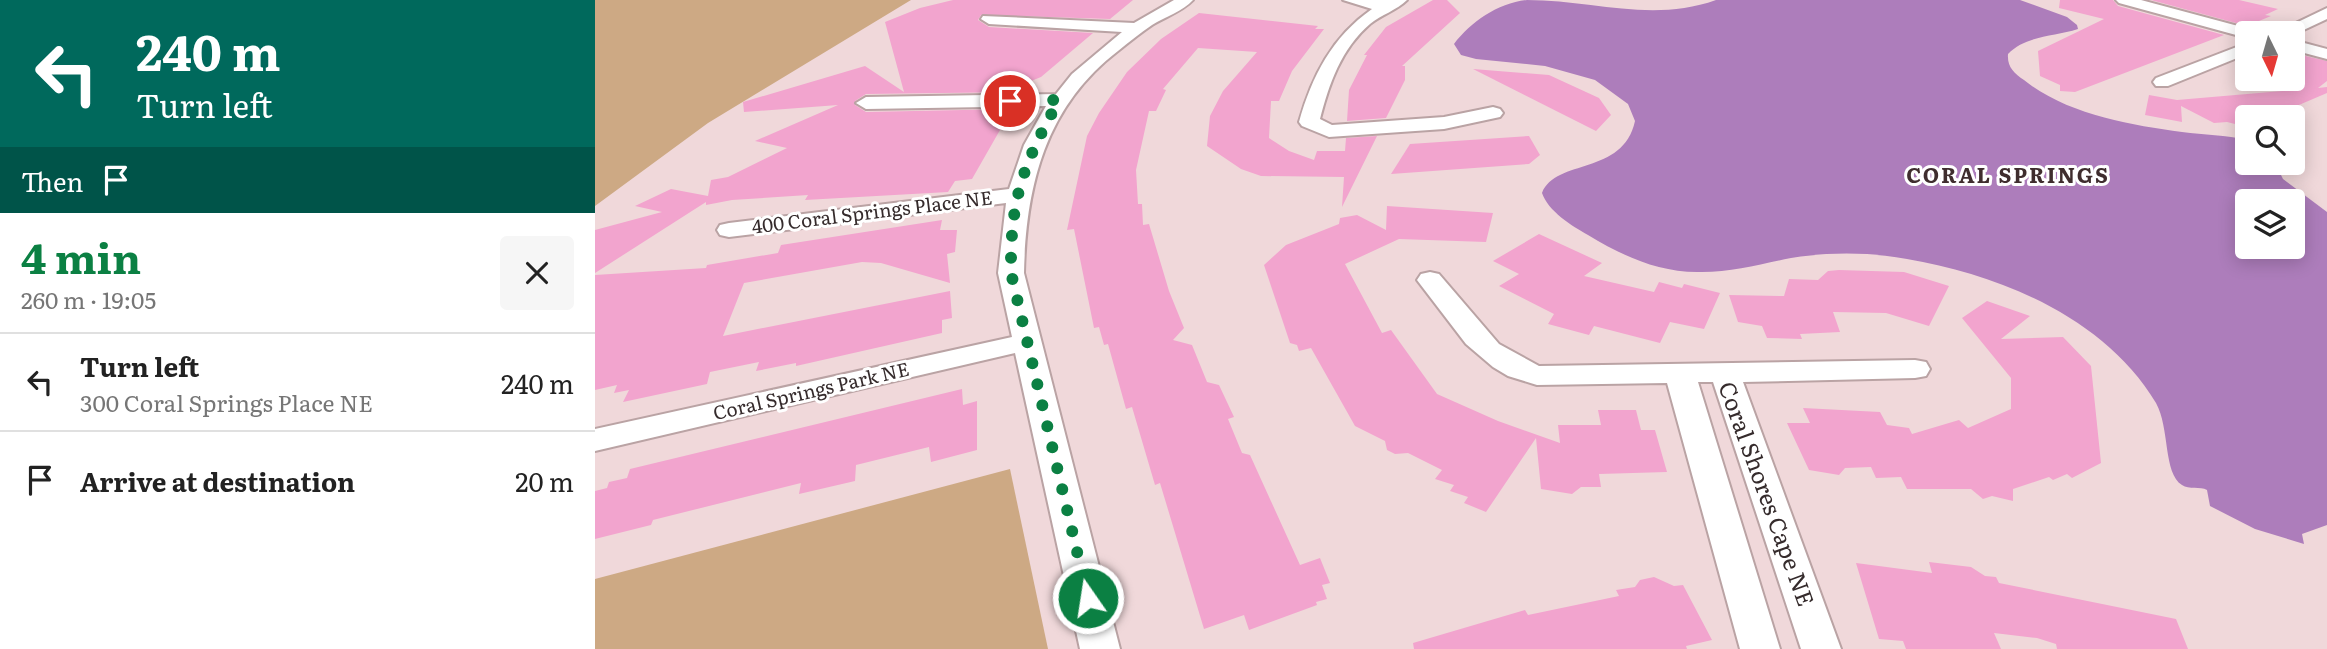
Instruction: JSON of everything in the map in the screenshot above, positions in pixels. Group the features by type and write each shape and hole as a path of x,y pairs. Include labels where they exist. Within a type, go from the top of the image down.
{"street":[{"path":"1100,649 1011,273 1010,232 1015,195 1030,153 1059,100 1085,69 1137,28 1185,0"},
{"path":"1351,0 1394,2"},
{"path":"2124,0 2235,30"},
{"path":"1394,2 1334,54 1319,83 1309,122 1329,131 1444,123 1493,113"},
{"path":"2305,23 2327,13"},
{"path":"989,19 1137,28"},
{"path":"2305,48 2327,54"},
{"path":"2162,82 2235,53"},
{"path":"866,103 1059,100"},
{"name":"400 Coral Springs Place NE","path":"729,230 1015,195"},
{"path":"1430,280 1487,351 1518,371 1537,376 1680,373"},
{"name":"Coral Springs Park NE","path":"595,440 1027,342"},
{"path":"1725,373 1915,369"},
{"name":"Coral Shores Cape NE","path":"1760,649 1680,373 1725,373 1821,649"}],"shaded area":[{"path":"595,0 911,0 708,123 595,206"},
{"path":"1527,0 1622,9 1669,10 1716,0 2020,0 2067,17 2078,29 2023,43 2008,54 2010,66 2017,75 2059,101 2099,116 2162,129 2235,138 2235,175 2281,175 2296,189 2235,189 2235,259 2305,259 2305,196 2327,212 2327,525 2302,534 2304,544 2255,529 2210,506 2207,490 2182,485 2172,471 2156,403 2135,373 2109,347 2080,324 2014,289 1943,266 1864,254 1791,258 1721,271 1682,271 1654,266 1626,255 1575,227 1549,206 1542,193 1550,182 1561,175 1604,159 1617,151 1628,138 1635,121 1628,104 1595,80 1545,66 1461,55 1454,44 1486,15 1506,5"},
{"path":"1010,469 1048,649 595,649 595,579"}],"building":[{"path":"953,0 1133,0 1110,19 981,15 978,20 989,27 1093,33 1041,77 1031,81 1024,92 866,94 855,101 855,105 866,112 1012,109 972,179 955,181 948,192 805,200 808,195 732,200 706,205 706,202 595,273 595,230 662,212 635,206 671,189 708,196 711,180 728,177 787,148 755,141 838,105 744,112 743,102 865,66 904,92 885,22 920,8"},
{"path":"1433,0 1447,0 1460,13 1402,66 1405,66 1405,80 1386,118 1347,121 1349,90 1367,55 1364,55 1386,27"},
{"path":"2060,0 2113,0 2118,6 2224,35 2075,92 2060,91 2060,85 2040,76 2038,51 2104,19 2059,8"},
{"path":"2151,0 2239,0 2278,9 2265,15 2271,16 2259,21 2235,23"},
{"path":"1199,13 1318,26 1315,29 1324,29 1292,71 1279,101 1271,101 1269,138 1289,151 1314,160 1317,151 1345,151 1346,138 1377,136 1342,207 1344,177 1261,176 1241,169 1207,146 1210,116 1223,91 1257,52 1198,48 1163,89 1166,90 1156,111 1149,111 1136,170 1138,204 1142,204 1143,225 1149,224 1169,291 1184,328 1173,340 1192,345 1207,382 1219,385 1234,417 1228,419 1242,453 1250,455 1300,565 1320,558 1330,583 1322,585 1327,599 1316,602 1317,605 1249,630 1244,615 1204,629 1160,483 1155,485 1132,407 1126,409 1108,344 1104,345 1099,327 1094,328 1074,229 1067,230 1087,136 1099,113 1127,72 1161,39"},
{"path":"2305,56 2327,61 2327,81 2318,88 2327,87 2327,93 2299,105 2235,105 2235,124 2214,123 2181,106 2182,122 2145,115 2149,95 2177,100 2305,91"},
{"path":"1473,69 1549,75 1599,98 1611,115 1596,131"},
{"path":"1529,136 1540,155 1529,164 1391,174 1410,144"},
{"path":"1387,206 1493,213 1486,242 1399,239 1345,264 1382,333 1391,330 1437,394 1498,421 1560,443 1558,425 1601,425 1598,410 1636,410 1641,430 1655,430 1667,472 1599,474 1601,487 1581,487 1572,494 1541,489 1536,438 1486,512 1464,503 1468,497 1450,491 1454,485 1435,479 1442,470 1408,453 1395,454 1387,450 1385,441 1355,426 1311,348 1299,351 1297,345 1290,343 1264,265 1286,245 1339,224 1340,218 1357,215 1386,230"},
{"path":"942,220 940,230 957,230 955,252 947,254 950,283 881,263 862,262 744,283 723,336 950,291 952,318 942,320 942,333 796,366 796,363 756,371 759,362 710,372 707,384 623,402 629,390 614,393 617,385 595,390 595,275 706,268 707,265 778,253 781,245"},
{"path":"1539,234 1602,263 1584,276 1654,292 1659,282 1682,288 1684,284 1720,293 1704,329 1670,322 1660,343 1594,326 1589,335 1548,324 1554,314 1499,286 1519,274 1493,261"},
{"path":"1828,271 1904,272 1949,286 1929,326 1886,313 1833,312 1840,332 1800,334 1802,339 1767,338 1762,326 1738,322 1729,295 1784,296 1789,279 1818,280"},
{"path":"1987,301 2030,316 2001,339 2063,337 2091,366 2101,463 2072,478 2067,474 2053,480 2049,477 2013,489 2013,501 1992,496 1983,499 1971,489 1907,489 1901,477 1876,478 1871,467 1845,468 1839,475 1809,470 1787,423 1810,423 1803,408 1880,412 1887,425 1909,428 1912,434 1959,420 1968,428 2011,409 2011,378 1962,318"},
{"path":"962,389 963,405 977,401 977,450 931,462 929,447 856,465 855,481 799,494 801,483 653,520 651,525 595,539 595,491 607,488 609,482 627,478 630,469"},
{"path":"1929,562 1971,567 1985,576 1996,577 1999,583 2176,619 2188,649 2057,649 2056,644 2037,638 1994,633 2001,649 1906,649 1903,641 1879,639 1856,563 1932,573"},
{"path":"1654,577 1674,586 1683,585 1712,640 1686,646 1687,649 1414,649 1413,643 1525,610 1528,615 1619,596 1616,590 1635,587 1640,580"}],"district":[{"name":"CORAL SPRINGS","path":"2008,176"}],"route":[{"path":"1010,101 1059,100 1030,153 1015,195 1010,232 1011,273 1088,598"}]}
